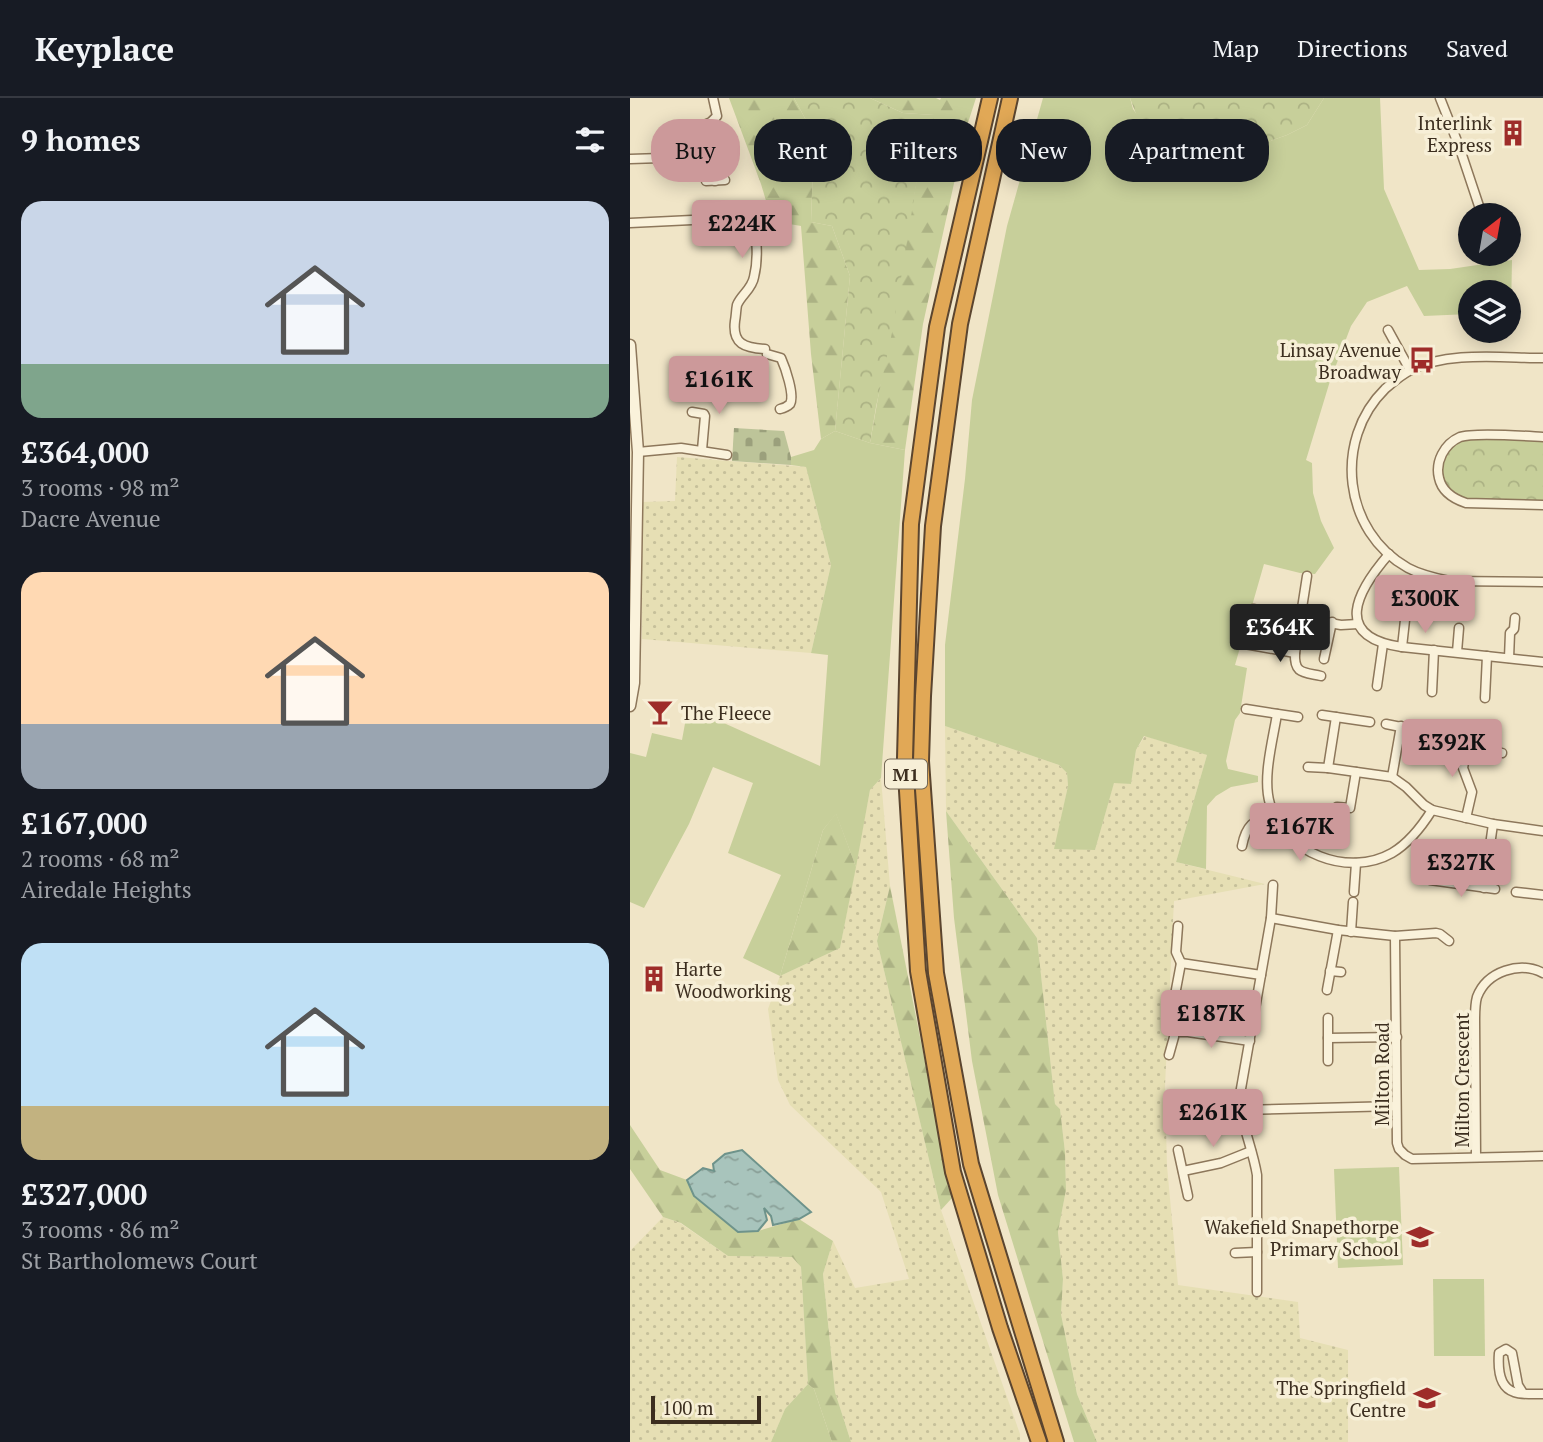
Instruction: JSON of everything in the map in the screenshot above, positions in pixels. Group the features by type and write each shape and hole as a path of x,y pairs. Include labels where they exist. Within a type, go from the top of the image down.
{"highway":[{"name":"M1","path":"990,98 937,327 911,524 905,758 918,971 953,1172 1000,1328 1039,1442"},
{"name":"M1","path":"1010,98 960,324 933,526 920,761 936,973 971,1164 1056,1442"}],"street":[{"path":"713,98 717,116 714,119"},
{"path":"1440,98 1478,203"},
{"path":"630,159 651,159"},
{"path":"630,223 708,223 754,217 757,249 754,281 737,305 735,335 741,344 781,358 791,390 791,401 788,406 780,409"},
{"path":"1388,330 1410,370"},
{"path":"766,354 768,340"},
{"path":"630,345 635,445 634,683 630,706"},
{"path":"1543,358 1469,357 1436,362 1410,370 1382,393 1366,413 1356,435 1352,459 1352,487 1362,519 1389,554 1408,568 1449,581 1543,582"},
{"path":"692,412 706,411 702,450"},
{"path":"1543,437 1459,438 1443,453 1438,472 1444,489 1460,502 1543,505"},
{"path":"635,445 702,450 705,453 727,455"},
{"path":"1389,554 1374,572 1360,597 1356,614 1358,624 1366,633 1383,644 1543,662"},
{"path":"1307,576 1295,665 1301,672 1321,676"},
{"path":"1462,606 1463,581"},
{"path":"1254,609 1341,625 1358,624"},
{"path":"1402,647 1403,615"},
{"path":"1508,658 1510,633 1514,629 1515,618"},
{"path":"1324,659 1332,622"},
{"path":"1457,652 1459,628"},
{"path":"1245,644 1295,653"},
{"path":"1377,686 1383,644"},
{"path":"1432,692 1434,650"},
{"path":"1485,698 1488,656"},
{"path":"1246,709 1298,717"},
{"path":"1276,714 1267,782 1269,802 1278,823 1298,845 1325,858 1356,863 1369,861 1392,853 1406,843 1432,810"},
{"path":"1322,715 1370,722"},
{"path":"1328,768 1336,717"},
{"path":"1386,724 1503,753"},
{"path":"1392,777 1401,726"},
{"path":"1466,818 1472,792 1463,768 1467,746"},
{"path":"1308,767 1392,777 1432,810 1493,824 1543,831"},
{"path":"1337,807 1350,808 1356,772"},
{"path":"1242,846 1245,831 1256,820 1273,813"},
{"path":"1484,888 1493,824"},
{"path":"1354,892 1356,863"},
{"path":"1430,880 1495,890"},
{"path":"1257,1292 1257,1175 1240,1110 1240,1094 1271,918 1273,885"},
{"path":"1519,895 1543,895"},
{"path":"1351,932 1353,902"},
{"path":"1271,918 1351,932 1395,936 1440,934 1449,941"},
{"path":"1440,934 1441,924"},
{"path":"1169,1055 1174,1032 1171,1016 1181,963 1175,952 1178,926"},
{"path":"1327,990 1338,930"},
{"name":"Milton Road","path":"1395,936 1396,1106 1399,1149 1412,1158 1543,1156"},
{"path":"1181,963 1261,975"},
{"name":"Milton Crescent","path":"1476,1157 1477,998 1490,979 1503,971 1530,968 1543,973"},
{"path":"1330,971 1341,972"},
{"path":"1328,1018 1328,1061"},
{"path":"1174,1032 1188,1031 1250,1041"},
{"path":"1328,1038 1397,1037"},
{"path":"1240,1110 1396,1106"},
{"path":"1178,1150 1188,1196"},
{"path":"1183,1171 1251,1152"},
{"path":"1236,1253 1257,1252"},
{"path":"1523,1393 1518,1385 1512,1353 1506,1349 1499,1353 1500,1375 1504,1385 1513,1392 1523,1393 1543,1394"}],"shaded area":[{"path":"677,457 806,467 831,565 811,653 642,639 642,502 675,501"},
{"path":"945,726 1059,765 1067,773 1068,786 1055,848 1095,850 1114,782 1131,784 1136,750 1145,736 1207,755 1176,862 1265,884 1174,901 1165,1086 1167,1166 1178,1285 1298,1302 1300,1338 1348,1350 1348,1442 1097,1442 1077,1394 1061,1314 1063,1279 1058,1232 1066,1190 1065,1152 1060,1109 1055,1104 1037,938 946,811"},
{"path":"881,778 890,886 877,941 941,1210 1020,1434 1020,1442 851,1442 835,1392 823,1274 833,1241 855,1288 909,1279 881,1192 790,1105 778,1080 768,1009 780,976 840,948 870,790"},
{"path":"663,1217 680,1223 728,1256 792,1257 801,1267 808,1384 785,1409 771,1442 630,1442 630,1251"}],"green space":[{"path":"729,98 794,98 805,119 754,119 754,165 740,128 740,119 737,119"},
{"path":"794,98 870,98 903,113 935,115 934,119 866,119 866,182 917,182 893,328 870,443 835,431 850,276 832,226 811,222 812,182 852,182 852,119 805,119"},
{"path":"870,98 976,98 969,119 933,119 934,115 903,113"},
{"path":"1043,98 1130,98 1140,119 1105,119 1105,182 1269,182 1269,141 1307,125 1324,98 1380,98 1384,189 1419,270 1512,266 1512,280 1458,280 1458,315 1424,316 1407,286 1367,302 1351,326 1330,381 1306,460 1312,463 1313,493 1321,521 1334,548 1315,574 1264,564 1235,665 1247,668 1240,713 1235,720 1226,761 1228,769 1258,776 1258,782 1231,787 1216,796 1207,806 1206,869 1176,862 1207,755 1144,736 1136,750 1131,784 1114,783 1095,850 1054,849 1068,786 1067,773 1059,765 945,726 945,645 972,400 1007,226 1019,182 1091,182 1091,119 1037,119"},
{"path":"1130,98 1324,98 1307,125 1269,141 1269,119 1138,119"},
{"path":"760,182 812,182 811,222 832,226 850,276 835,431 821,439 801,226 772,221"},
{"path":"916,182 954,182 923,324 905,450 870,443"},
{"path":"734,428 784,431 791,465 732,461"},
{"path":"835,431 870,443 905,450 881,778 870,790 856,867 836,814 823,830 780,976 743,958 781,875 728,853 753,783 713,767 689,824 644,908 630,902 630,753 646,757 652,733 682,740 688,707 820,766 828,655 811,653 831,565 806,467 791,465 791,457 814,450 821,439"},
{"path":"1543,437 1543,505 1466,503 1441,484 1439,460 1459,438"},
{"path":"946,811 1037,938 1055,1104 1060,1109 1065,1152 1066,1190 1058,1232 1063,1279 1061,1314 1077,1394 1097,1442 1074,1442 998,1195 972,1061 954,918"},
{"path":"836,813 856,867 840,948 780,976 823,830"},
{"path":"890,886 952,1198 941,1210 877,941"},
{"path":"630,1125 660,1170 687,1180 694,1196 758,1231 799,1219 833,1241 823,1274 835,1392 851,1442 832,1442 814,1389 808,1384 801,1267 792,1257 728,1256 681,1223 663,1217 630,1169"},
{"path":"1399,1167 1403,1265 1338,1268 1334,1169"},
{"path":"1433,1279 1484,1279 1485,1356 1434,1356"},
{"path":"808,1384 814,1389 832,1442 771,1442 785,1409"}],"water":[{"path":"742,1150 811,1212 799,1219 773,1225 771,1216 764,1208 767,1220 758,1231 738,1232 694,1196 687,1180 703,1168 714,1171 713,1164 725,1154"}],"place":[{"name":"Interlink Express","path":"1513,133"},
{"name":"Linsay Avenue Broadway","path":"1422,360"},
{"name":"The Fleece","path":"660,712"},
{"name":"Harte Woodworking","path":"654,979"},
{"name":"Wakefield Snapethorpe Primary School","path":"1420,1237"},
{"name":"The Springfield Centre","path":"1427,1398"}]}
